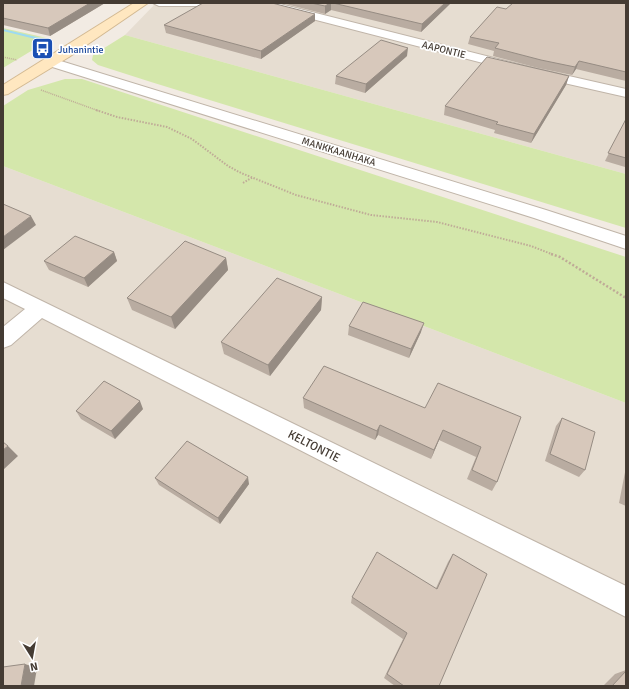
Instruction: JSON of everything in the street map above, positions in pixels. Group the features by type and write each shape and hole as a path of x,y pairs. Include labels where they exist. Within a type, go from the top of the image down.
{"main road":[{"path":"3,91 142,3"}],"street":[{"path":"159,3 201,3"},
{"name":"AAPONTIE","path":"262,3 538,73 626,93"},
{"name":"MANKKAANHAKA","path":"51,62 525,209 626,243"},
{"name":"KELTONTIE","path":"3,289 39,309 626,602"},
{"path":"3,339 39,309"}],"path":[{"path":"3,57 22,61"},
{"path":"39,88 45,93 117,117 167,127 192,139 228,166 296,195 371,215 437,222 531,246 560,257 626,298"},
{"path":"243,183 254,177"}],"shaded area":[{"path":"156,3 626,3 626,174 125,35"},
{"path":"3,166 626,403 626,686 3,686"}],"green space":[{"path":"3,28 51,39 3,68"},
{"path":"125,35 626,174 626,228 151,82 98,65 92,60 93,55"},
{"path":"65,79 82,79 626,257 626,403 3,166 3,106 28,90"}],"building":[{"path":"3,3 90,3 48,28 3,18"},
{"path":"203,3 272,3 315,14 261,51 164,25"},
{"path":"311,3 330,3 325,6"},
{"path":"333,3 445,3 422,24"},
{"path":"513,3 626,3 626,72 579,61 575,67 541,60 495,48 499,43 470,37 497,7 506,9"},
{"path":"381,40 408,48 366,84 336,76"},
{"path":"487,57 569,76 534,134 496,124 498,122 445,106"},
{"path":"626,119 626,158 608,153"},
{"path":"3,204 31,216 3,237"},
{"path":"75,236 114,252 84,278 44,261"},
{"path":"185,241 226,258 171,317 127,298"},
{"path":"277,278 322,297 268,365 221,342"},
{"path":"363,302 424,323 411,349 349,326"},
{"path":"324,366 425,408 438,383 521,417 497,482 472,470 481,447 443,430 434,450 380,425 377,431 303,398"},
{"path":"104,381 140,401 111,431 76,411"},
{"path":"562,418 595,432 585,470 550,454"},
{"path":"187,441 248,477 218,518 155,478"},
{"path":"3,442 8,446 3,450"},
{"path":"377,552 437,589 453,554 487,574 439,686 404,686 387,674 407,633 352,597"},
{"path":"25,664 21,686 3,686 3,667"},
{"path":"626,671 626,686 612,686"}],"waterway":[{"path":"3,30 47,41"}],"place":[{"name":"Juhanintie","path":"43,49"}]}
